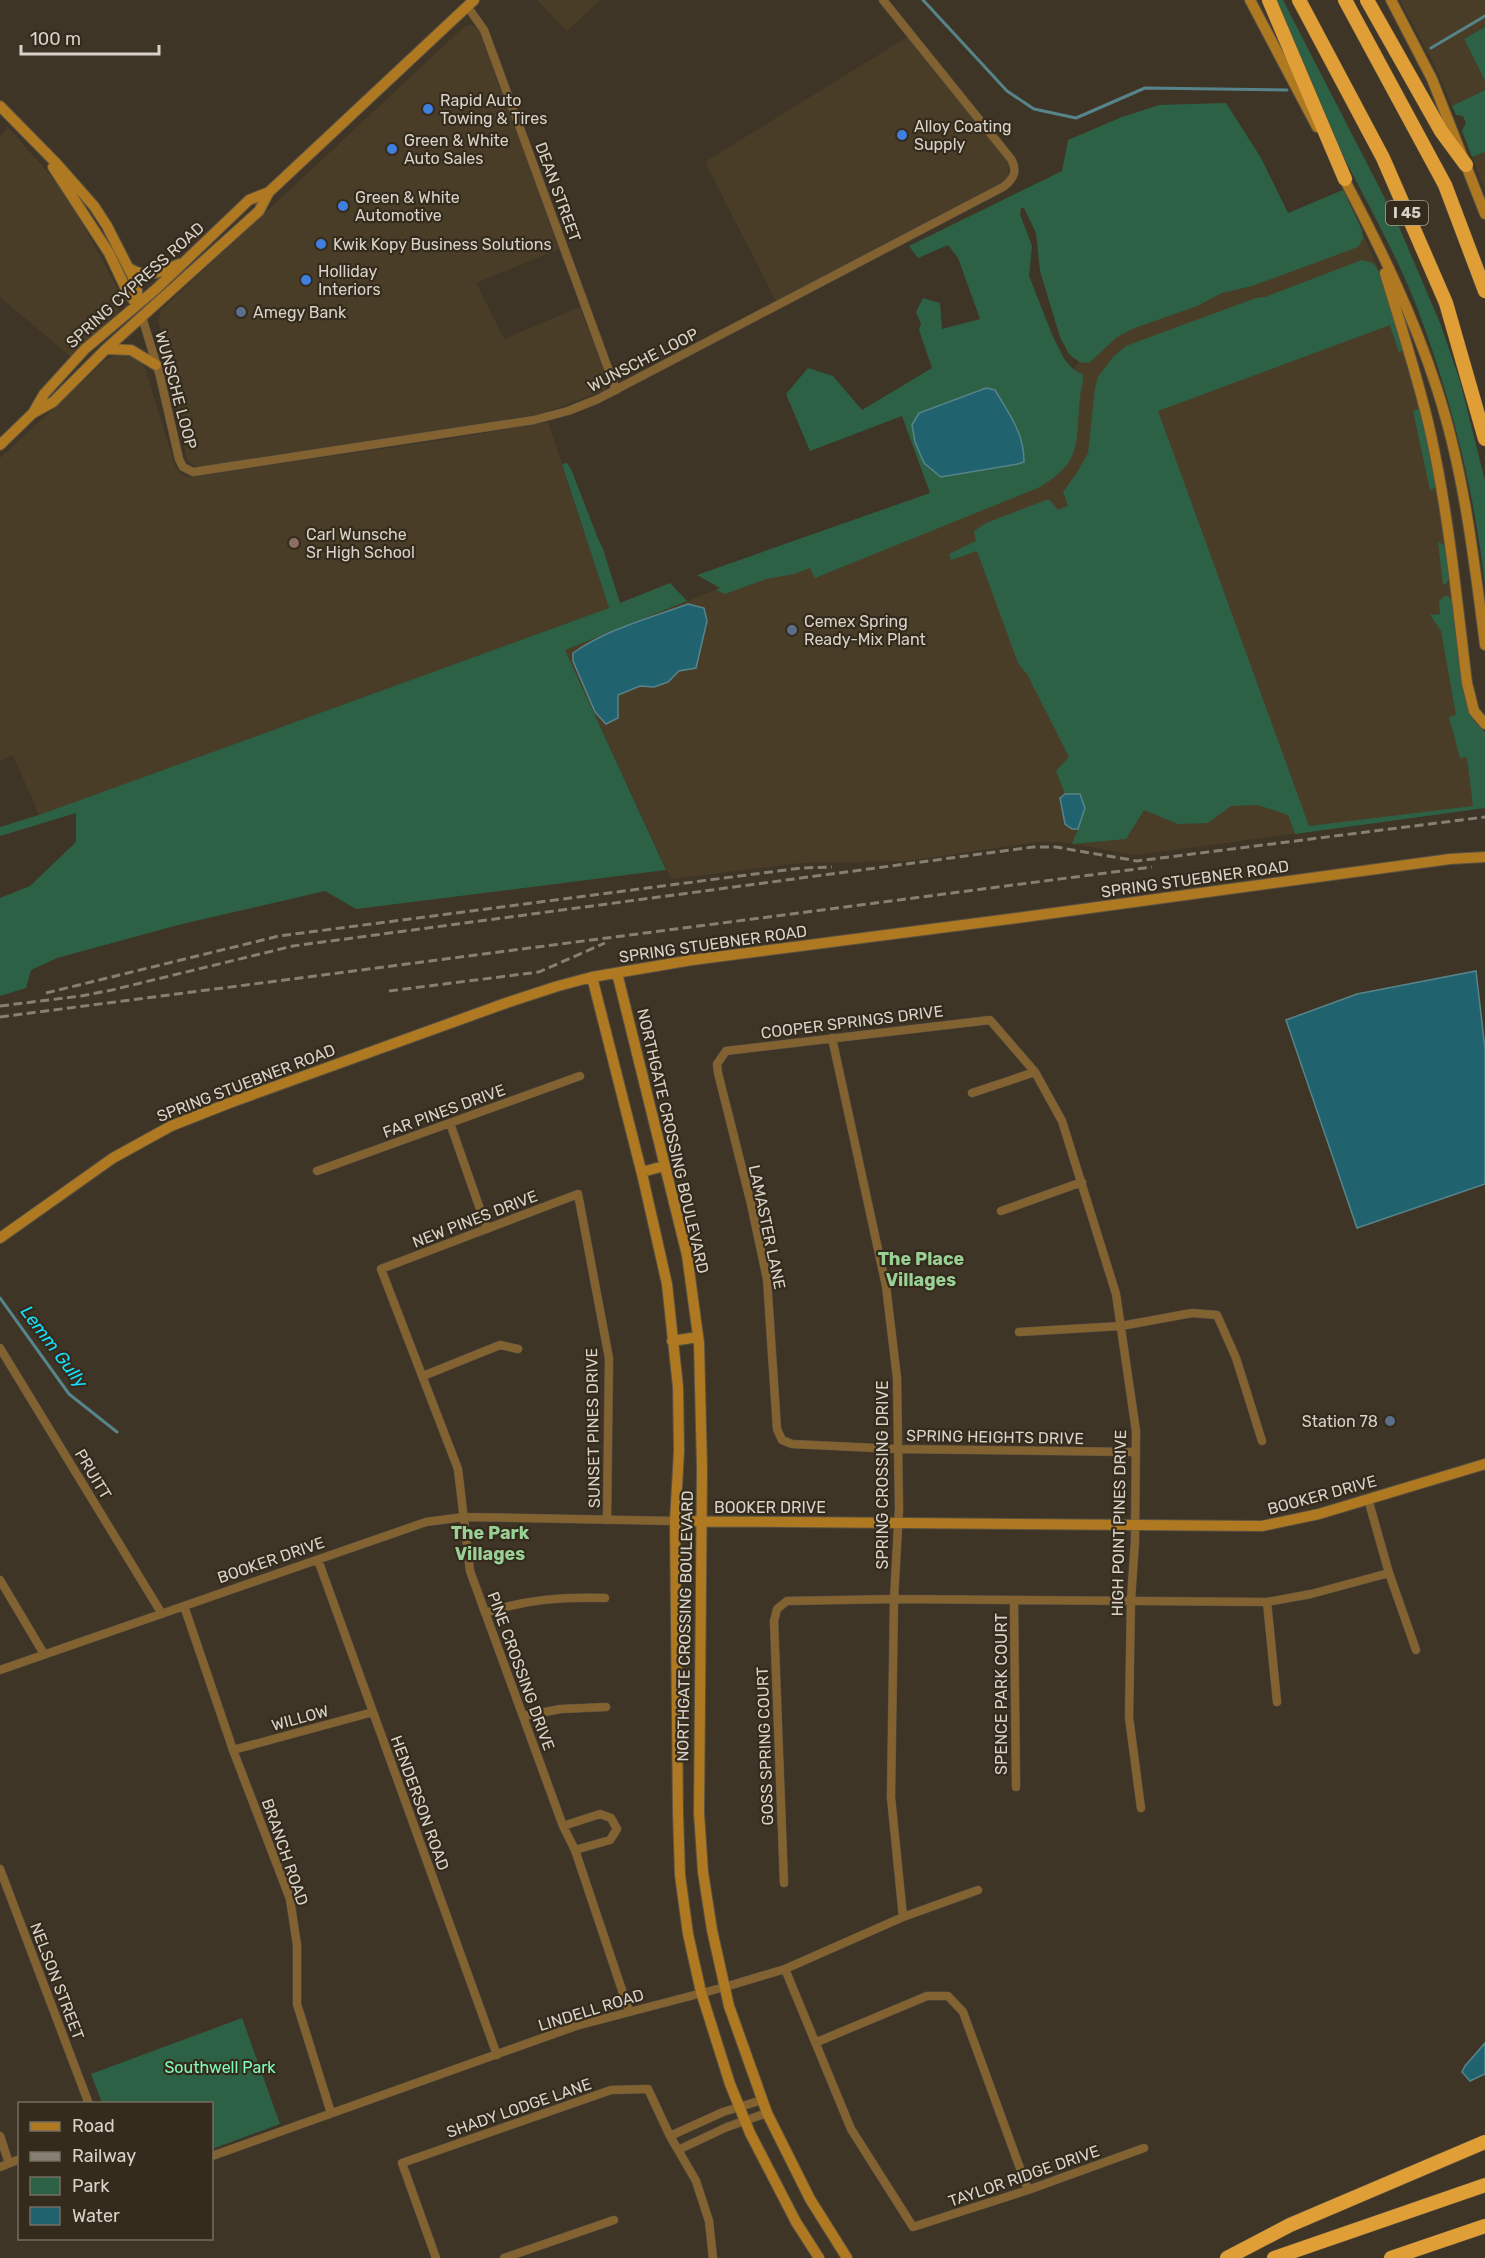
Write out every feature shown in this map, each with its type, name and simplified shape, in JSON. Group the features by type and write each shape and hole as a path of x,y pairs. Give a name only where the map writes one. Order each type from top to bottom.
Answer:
{"highway":[{"path":"1269,0 1345,179"},
{"name":"I 45","path":"1299,0 1383,158 1446,303 1485,439"},
{"name":"I 45","path":"1345,0 1445,185 1485,291"},
{"path":"1366,0 1441,131 1466,165"},
{"path":"1227,2258 1290,2225 1485,2142"},
{"path":"1274,2258 1485,2185"},
{"path":"1391,2258 1485,2226"}],"main road":[{"path":"1250,0 1345,179 1409,309 1438,391 1457,464 1475,568 1485,644"},
{"path":"1391,0 1432,79 1485,214"},
{"name":"SPRING CYPRESS ROAD","path":"0,445 33,413 53,402 106,349 259,211 269,192 471,3"},
{"path":"0,106 94,206 107,226 137,286 137,305"},
{"path":"46,153 53,168 109,253 142,317"},
{"name":"SPRING CYPRESS ROAD","path":"33,413 44,394 76,359 249,200 269,192"},
{"path":"1378,247 1411,356 1431,435 1442,493 1467,683 1474,711 1485,724"},
{"path":"129,268 149,275 185,261"},
{"path":"106,349 131,350 156,364"},
{"name":"SPRING STUEBNER ROAD","path":"0,1238 113,1158 171,1126 506,1002 592,977 692,960 1450,859 1485,857"},
{"name":"NORTHGATE CROSSING BOULEVARD","path":"617,973 687,1255 698,1337 702,1468 699,1813 703,1872 712,1930 724,1987 741,2043 767,2113 810,2199 847,2258"},
{"name":"NORTHGATE CROSSING BOULEVARD","path":"592,977 642,1172 667,1284 678,1387 679,1451 675,1521 680,1875 688,1934 701,1992 730,2084 772,2179 795,2222 819,2258"},
{"path":"642,1172 664,1166"},
{"path":"672,1341 698,1337"},
{"name":"BOOKER DRIVE","path":"675,1521 1262,1526 1300,1520 1485,1464"},
{"path":"678,1753 698,1754"}],"street":[{"name":"WUNSCHE LOOP","path":"142,317 179,459 183,467 193,472 534,420 567,411 616,390 1003,187 1013,179 1015,170 1011,159 884,0"},
{"name":"DEAN STREET","path":"471,3 484,30 616,390"},
{"name":"COOPER SPRINGS DRIVE","path":"721,1057 726,1051 990,1020"},
{"name":"HIGH POINT PINES DRIVE","path":"990,1020 1035,1072 1062,1121 1116,1294 1136,1431 1129,1717 1141,1808"},
{"name":"SPRING CROSSING DRIVE","path":"832,1038 886,1286 897,1378 899,1522 894,1599 891,1797 903,1917"},
{"name":"LAMASTER LANE","path":"721,1057 717,1064 718,1073 767,1279 777,1429 782,1440"},
{"path":"972,1093 1035,1072"},
{"name":"FAR PINES DRIVE","path":"317,1171 580,1076"},
{"path":"450,1123 487,1229"},
{"path":"1001,1211 1082,1182"},
{"name":"NEW PINES DRIVE","path":"381,1269 578,1194"},
{"name":"SUNSET PINES DRIVE","path":"578,1194 609,1358 607,1520"},
{"name":"PINE CROSSING DRIVE","path":"381,1269 458,1469 470,1571 563,1826 575,1850 629,2011"},
{"path":"1019,1332 1121,1326 1192,1313 1217,1315 1236,1358 1262,1441"},
{"path":"423,1376 500,1345 518,1349"},
{"name":"PRUITT","path":"0,1348 162,1614"},
{"name":"SPRING HEIGHTS DRIVE","path":"782,1440 792,1444 897,1449 1136,1452"},
{"path":"1368,1499 1389,1573 1416,1650"},
{"name":"BOOKER DRIVE","path":"0,1670 426,1522 464,1517 675,1521"},
{"name":"HENDERSON ROAD","path":"318,1560 496,2055"},
{"path":"894,1599 1268,1602 1311,1594 1389,1573"},
{"path":"0,1580 45,1654"},
{"path":"485,1613 513,1603 558,1597 605,1598"},
{"name":"GOSS SPRING COURT","path":"784,1883 774,1621 777,1609 787,1601 801,1599 894,1599"},
{"name":"SPENCE PARK COURT","path":"1014,1600 1016,1787"},
{"path":"1268,1602 1277,1702"},
{"name":"BRANCH ROAD","path":"184,1606 233,1750 290,1899 297,1945 297,2004 331,2113"},
{"path":"523,1716 561,1709 606,1707"},
{"name":"WILLOW","path":"233,1750 373,1712"},
{"path":"563,1826 600,1814 611,1818 617,1829 610,1840 575,1850"},
{"name":"NELSON STREET","path":"0,1869 89,2102"},
{"name":"LINDELL ROAD","path":"213,2156 576,2026 785,1969 903,1917 978,1890"},
{"path":"785,1969 817,2042 927,1996 948,1996 963,2012 1028,2190"},
{"name":"TAYLOR RIDGE DRIVE","path":"817,2042 852,2129 913,2228 1144,2148"},
{"name":"SHADY LODGE LANE","path":"436,2258 402,2163 611,2090 648,2089 670,2136"},
{"path":"713,2258 709,2221 696,2181 670,2136 723,2112 762,2100"},
{"path":"678,2150 767,2113"},
{"path":"0,2136 9,2163"},
{"path":"0,2167 18,2160"},
{"path":"504,2258 614,2220"}],"shaded area":[{"path":"537,0 600,0 567,31"},
{"path":"1400,0 1485,0 1485,27 1464,39 1485,81 1485,90 1452,106 1437,70"},
{"path":"470,25 478,27 559,249 476,283 504,339 580,307 608,381 605,390 541,414 216,466 198,467 191,464 187,460 170,363 158,321 161,310 464,27"},
{"path":"909,36 1004,156 1009,165 1008,176 1004,181 776,301 705,162"},
{"path":"8,127 58,184 74,208 119,292 121,306 116,314 71,357 0,297 0,137"},
{"path":"1485,145 1485,190 1471,154"},
{"path":"1343,190 1381,275 1414,377 1441,511 1478,809 1136,855 1061,842 1037,842 908,861 801,863 671,879 565,650 721,588 1050,467 1063,381 1102,335 1286,215"},
{"name":"Carl Wunsche Sr High School","path":"121,353 137,358 144,365 175,466 181,474 188,477 443,440 548,422 609,608 39,815 13,755 0,761 0,458 107,359"}],"green space":[{"path":"1274,0 1283,0 1397,222 1440,323 1460,381 1485,481 1485,586 1475,515 1460,444 1440,373 1416,305 1384,235 1326,121"},
{"path":"1485,27 1485,81 1464,39"},
{"path":"1485,90 1485,152 1472,157 1462,131 1466,123 1463,116 1456,115 1452,106"},
{"path":"1226,103 1261,158 1288,213 1343,190 1362,230 1363,239 1358,247 1252,286 1222,293 1197,306 1132,329 1117,337 1089,363 1079,362 1069,354 1060,337 1040,271 1036,233 1024,208 1021,208 1020,214 1032,246 1029,276 1053,337 1065,360 1083,375 1075,449 1064,468 1040,487 815,578 810,568 794,574 766,579 725,594 716,590 720,588 697,575 930,493 902,416 810,451 786,394 808,368 833,376 862,410 932,368 919,330 921,324 916,312 923,298 940,303 942,329 980,319 958,258 948,245 918,258 909,246 1062,171 1068,140 1122,117 1159,105","holes":["995,390 1018,428 1024,461 1018,464 941,477"]},
{"path":"1362,260 1373,263 1381,275 1404,348 1399,353 1390,325 1158,411 1309,826 1473,806 1467,757 1460,758 1449,717 1456,715 1441,631 1430,615 1440,614 1439,601 1445,596 1448,596 1454,603 1466,702 1474,721 1485,732 1485,808 1295,834 1288,815 1258,805 1231,806 1208,823 1178,824 1144,810 1126,839 1072,844 1079,827 1080,794 1065,794 1056,771 1069,757 1027,674 1018,663 977,551 951,560 949,554 976,541 974,531 986,523 1046,500 1050,500 1058,510 1068,506 1063,492 1088,453 1098,377 1113,357 1126,346"},
{"path":"1417,409 1423,411 1436,487 1430,490 1413,411"},
{"path":"567,463 603,549 620,603 670,583 687,601 565,650 666,870 356,909 325,891 182,924 57,958 31,970 26,988 0,996 0,898 30,886 76,842 76,813 0,836 0,827 39,815 609,608 562,464"},
{"path":"1438,542 1446,546 1450,578 1445,585 1443,584"},
{"name":"Southwell Park","path":"242,2018 280,2124 213,2149 213,2102 102,2102 91,2074"}],"water":[{"path":"986,388 995,390 1015,424 1019,432 1024,462 941,477 924,463 915,442 912,425 919,413"},
{"path":"688,604 704,608 707,621 696,668 679,671 668,682 654,687 640,686 618,695 618,718 606,724 595,712 573,661 573,653 614,631"},
{"path":"1065,794 1080,794 1085,808 1078,829 1072,829 1065,824 1060,798"},
{"path":"1476,971 1485,1049 1485,1184 1357,1228 1286,1020 1357,994"},
{"path":"1485,2043 1485,2074 1470,2081 1462,2072"}],"waterway":[{"path":"923,0 1007,91 1034,109 1076,118 1145,88 1287,90"},
{"path":"1431,48 1485,16"},
{"name":"Lemm Gully","path":"0,1298 69,1394 117,1432"}],"railway":[{"path":"0,1006 112,990 293,946 1033,847 1056,847 1137,861 1485,817"},
{"path":"46,993 279,936 801,868 832,867"},
{"path":"0,1017 1152,867"},
{"path":"389,991 539,972 605,943"}],"place":[{"name":"Rapid Auto Towing & Tires","path":"428,109"},
{"name":"Alloy Coating Supply","path":"902,135"},
{"name":"Green & White Auto Sales","path":"392,149"},
{"name":"Green & White Automotive","path":"343,206"},
{"name":"Kwik Kopy Business Solutions","path":"321,244"},
{"name":"Holliday Interiors","path":"306,280"},
{"name":"Amegy Bank","path":"241,312"},
{"name":"Carl Wunsche Sr High School","path":"294,543"},
{"name":"Cemex Spring Ready-Mix Plant","path":"792,630"},
{"name":"Station 78","path":"1390,1421"}],"district":[{"name":"The Place Villages","path":"921,1269"},
{"name":"The Park Villages","path":"490,1543"}]}
